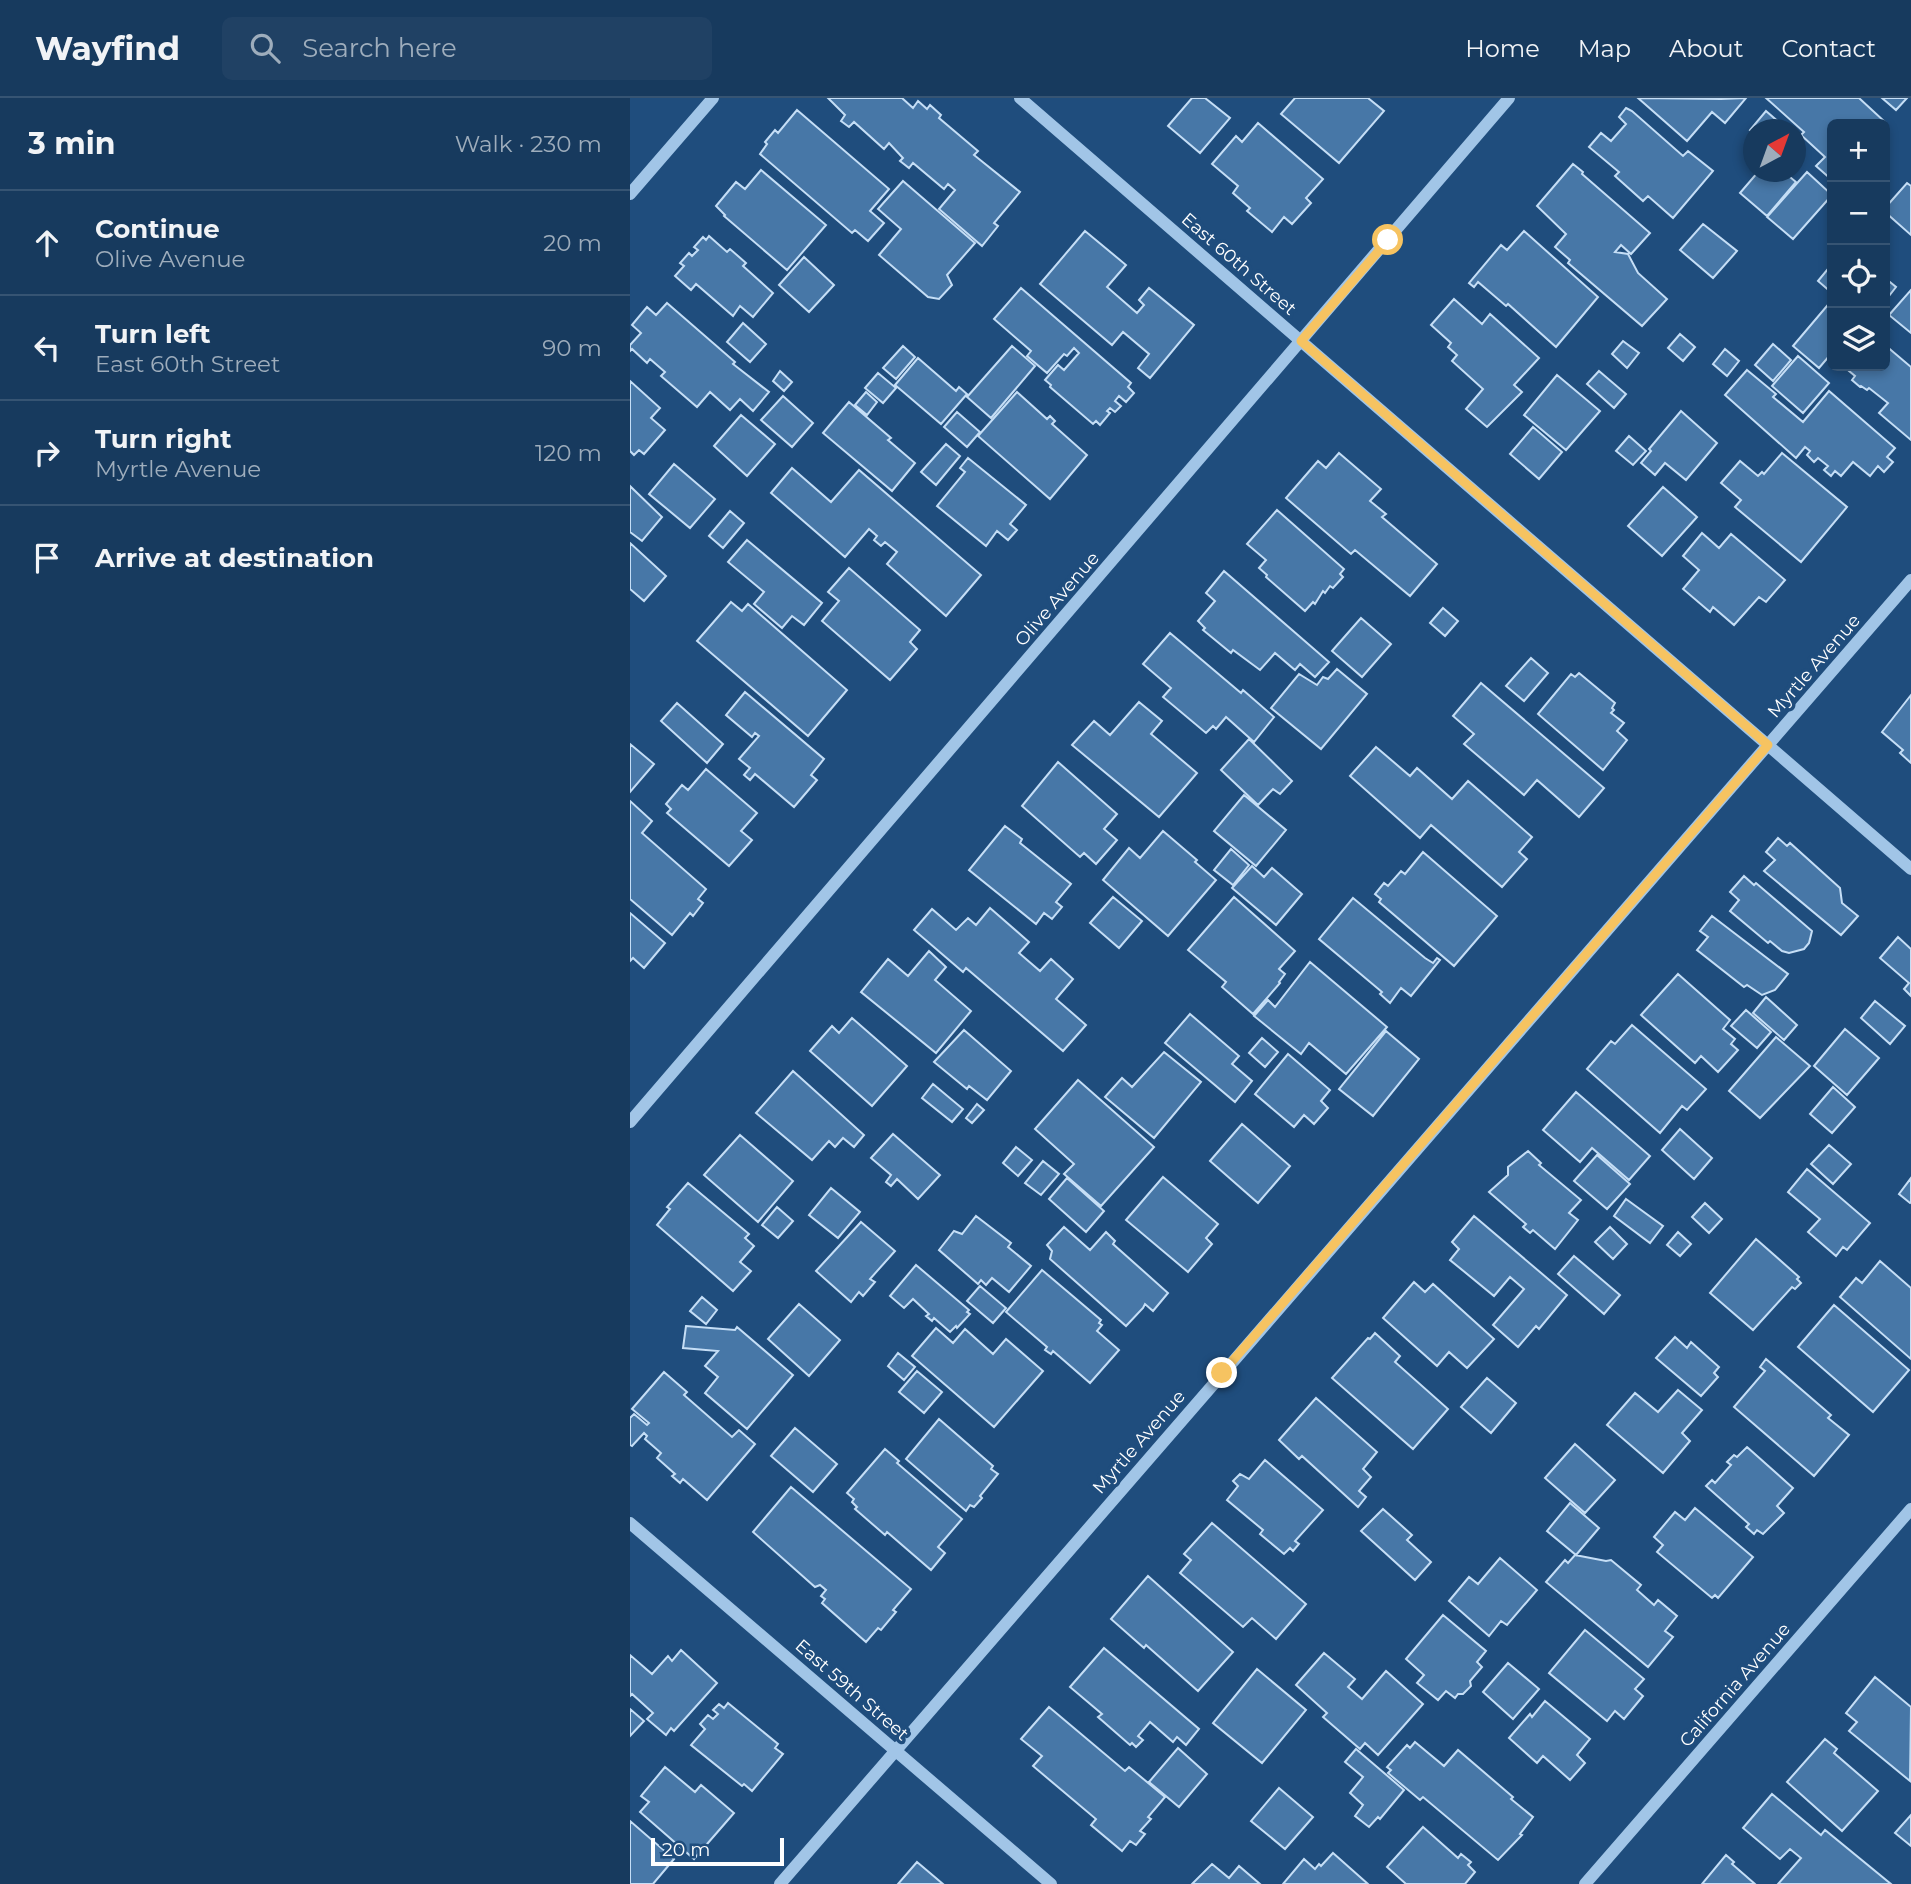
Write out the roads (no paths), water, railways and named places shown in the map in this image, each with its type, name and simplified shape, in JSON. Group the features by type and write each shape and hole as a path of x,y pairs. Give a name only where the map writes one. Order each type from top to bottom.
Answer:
{"street":[{"path":"630,194 713,98"},
{"name":"East 60th Street","path":"1020,98 1911,869"},
{"name":"Olive Avenue","path":"630,1122 1509,98"},
{"name":"Myrtle Avenue","path":"780,1884 1911,580"},
{"name":"California Avenue","path":"1585,1884 1911,1509"},
{"name":"East 59th Street","path":"630,1523 1051,1884"}]}
